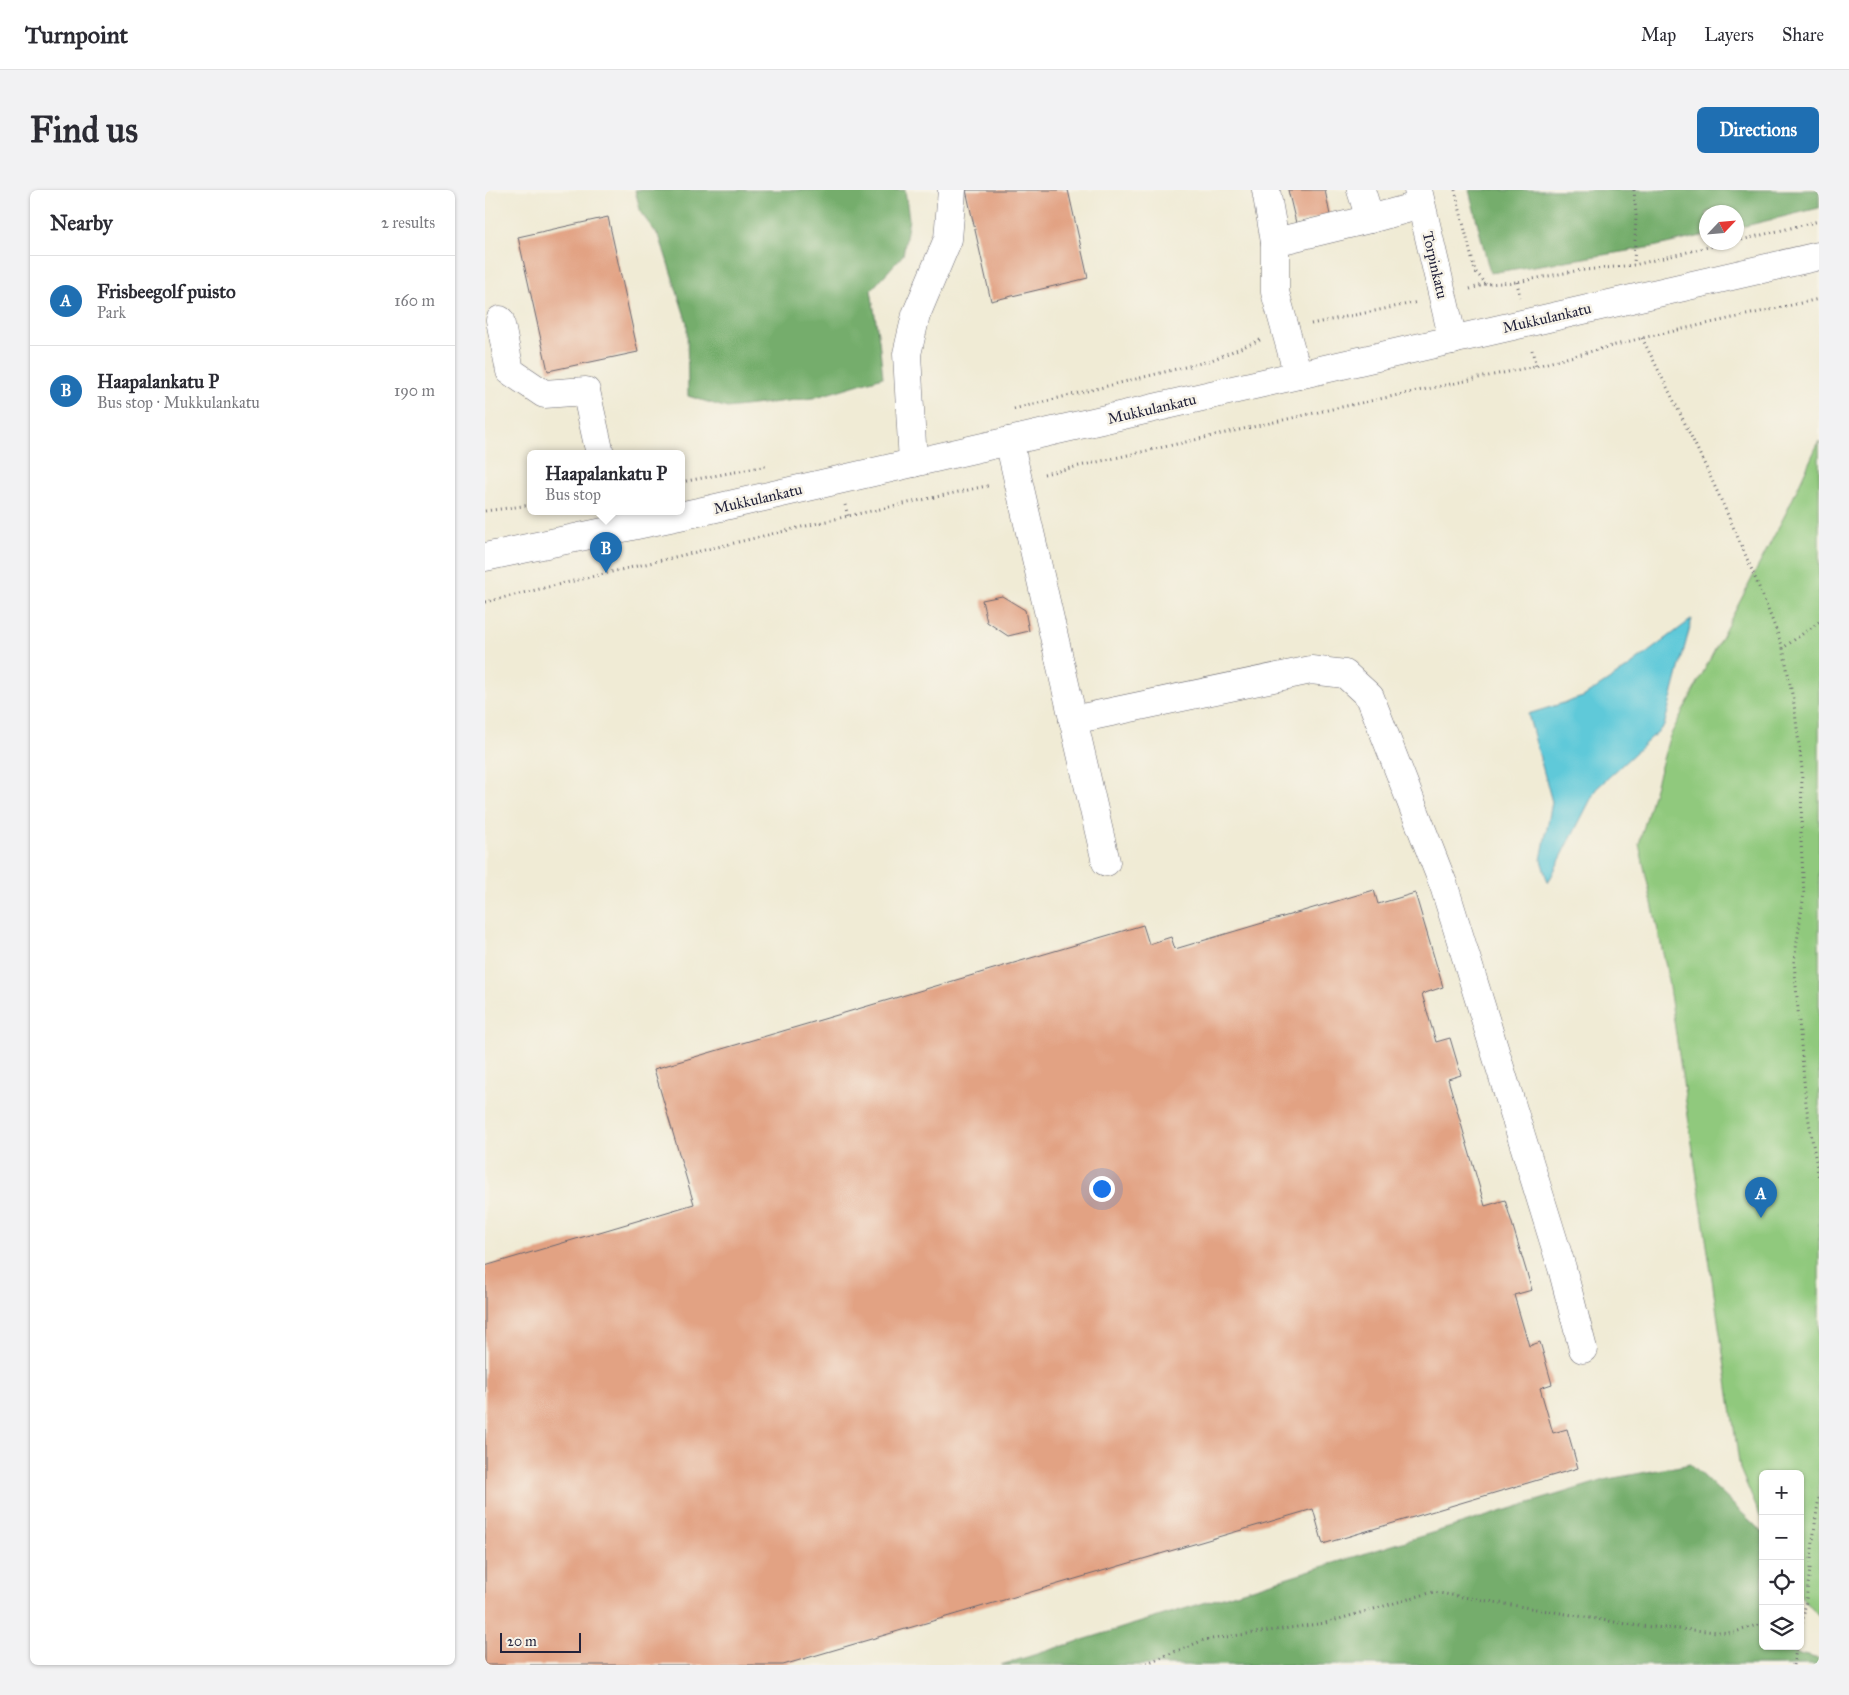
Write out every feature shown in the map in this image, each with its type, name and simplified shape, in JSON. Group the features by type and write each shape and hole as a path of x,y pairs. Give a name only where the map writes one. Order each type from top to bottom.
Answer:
{"street":[{"path":"913,463 907,354 916,315 948,239 952,190"},
{"path":"1266,190 1275,242 1275,292 1298,375"},
{"path":"1361,190 1369,219"},
{"path":"1275,242 1369,219 1419,197"},
{"name":"Torpinkatu","path":"1419,197 1453,340"},
{"name":"Mukkulankatu","path":"685,507 913,463 1819,256"},
{"path":"500,320 510,371 544,394 586,391 599,450"},
{"path":"1009,441 1106,862"},
{"name":"Mukkulankatu","path":"485,557 616,520 642,515"},
{"path":"1073,720 1311,670 1345,674 1370,697 1444,886 1562,1268 1583,1349"}],"path":[{"path":"1455,190 1475,271 1486,284"},
{"path":"1634,190 1636,215 1635,265"},
{"path":"1744,239 1819,221"},
{"path":"1007,411 1209,361 1286,329 1442,297 1486,284 1517,282 1575,271 1635,265 1699,249"},
{"path":"485,602 839,519 1332,409 1536,366 1642,338 1819,299"},
{"path":"1642,338 1684,420 1764,598 1783,648 1794,704 1802,770 1801,841 1804,894 1794,962 1806,1104 1819,1180"},
{"path":"685,481 775,464"},
{"path":"485,511 527,506"},
{"path":"1783,648 1819,622"},
{"path":"1804,1614 1819,1498"},
{"path":"1142,1665 1204,1640 1325,1622 1433,1592 1639,1626 1732,1633 1759,1624"},
{"path":"1793,1665 1796,1650"}],"green space":[{"path":"635,190 905,190 909,219 903,255 871,290 883,377 813,398 727,408 688,396 687,323 660,238 641,213"},
{"path":"1469,190 1819,190 1819,208 1744,226 1744,205 1699,205 1699,237 1653,247 1490,273"},
{"path":"1819,441 1819,1617 1804,1600 1804,1470 1759,1470 1759,1514 1740,1469 1666,967 1639,844 1669,738 1788,509"},
{"path":"1691,1464 1759,1529 1759,1650 1784,1650 1819,1659 1819,1665 1001,1665 1608,1479"}],"water":[{"path":"1692,619 1664,726 1596,789 1548,883 1541,860 1552,802 1528,714 1583,697 1627,668"}],"building":[{"path":"966,190 1068,190 1088,278 991,301"},
{"path":"1288,190 1325,190 1330,215 1296,223"},
{"path":"608,217 638,352 548,371 518,237"},
{"path":"1002,596 1025,610 1029,631 1008,636 987,622 982,600"},
{"path":"1374,890 1378,904 1415,893 1443,987 1422,994 1436,1042 1450,1038 1461,1075 1448,1079 1485,1206 1505,1200 1532,1290 1514,1295 1529,1346 1540,1342 1552,1384 1540,1388 1553,1433 1567,1429 1578,1468 1323,1544 1313,1509 783,1665 485,1665 485,1266 694,1204 654,1069 1143,925 1149,944 1171,937 1175,949"}],"place":[{"name":"Haapalankatu P","path":"606,573"},
{"name":"Frisbeegolf puisto","path":"1761,1218"}]}
